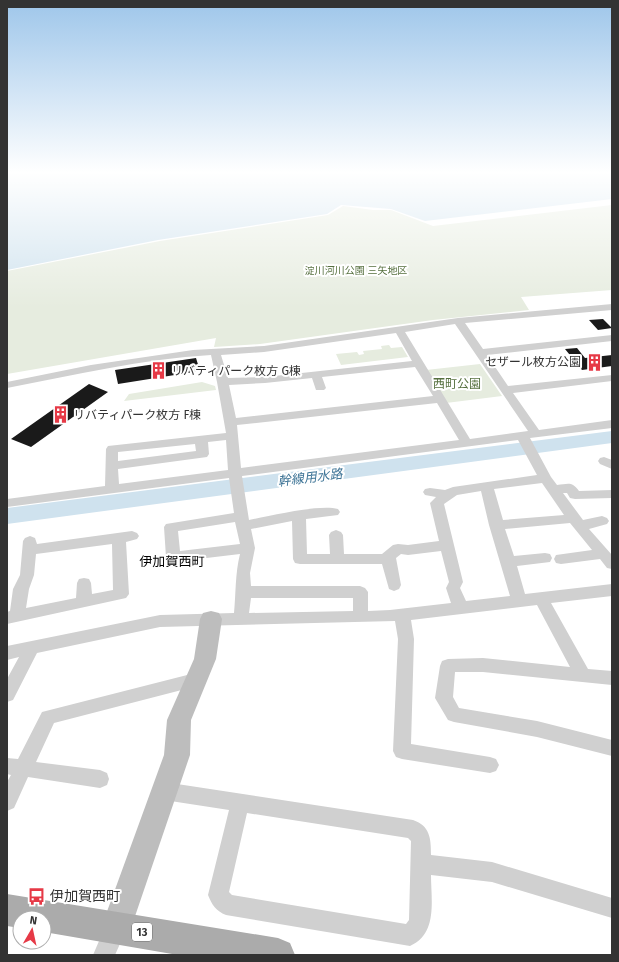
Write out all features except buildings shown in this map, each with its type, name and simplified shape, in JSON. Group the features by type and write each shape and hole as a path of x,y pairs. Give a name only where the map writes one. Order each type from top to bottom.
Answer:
{"main road":[{"name":"13","path":"7,910 110,942 278,955"}],"street":[{"path":"7,385 91,368 193,353 264,349 458,322 612,307"},
{"path":"458,322 535,433"},
{"path":"399,330 466,442"},
{"path":"480,353 612,338"},
{"path":"216,352 231,422 235,473 242,522 248,548 243,573 244,592 241,618"},
{"path":"223,382 419,363"},
{"path":"316,374 320,388"},
{"path":"505,390 612,378"},
{"path":"231,422 441,399"},
{"path":"527,444 535,433 612,424"},
{"path":"112,489 112,466 203,454 201,440 232,436"},
{"path":"7,502 466,442 527,444"},
{"path":"527,444 545,478 579,526 608,556"},
{"path":"460,607 453,588 456,582 437,503 453,491 545,478"},
{"path":"486,486 496,525 519,600"},
{"path":"554,490 570,488 575,495 612,494"},
{"path":"430,492 449,494"},
{"path":"248,548 173,557 171,527 242,522 333,512"},
{"path":"298,516 300,524 300,558 388,559"},
{"path":"496,525 567,519"},
{"path":"579,526 602,521"},
{"path":"336,535 337,559"},
{"path":"125,537 121,594 12,616 27,575 30,545 125,537"},
{"path":"394,586 388,556 398,549 408,550 446,545"},
{"path":"561,559 608,556"},
{"path":"508,562 545,558"},
{"path":"84,582 84,601"},
{"path":"7,653 160,621 402,614 612,590"},
{"path":"244,592 360,592 361,616"},
{"path":"541,598 583,675"},
{"path":"402,614 406,639 402,751 490,765"},
{"path":"110,942 177,755 179,720 205,659 211,619"},
{"path":"7,695 32,648"},
{"path":"612,678 483,665 448,666 444,698 454,715 537,729 612,748"},
{"path":"7,802 15,767 48,717 195,680"},
{"path":"15,767 100,779"},
{"path":"164,791 413,829 421,837 420,924 410,935 226,905 218,895 240,803"},
{"path":"421,864 492,872 612,908"}],"green space":[{"name":"淀川河川公園 三矢地区","path":"309,218 412,218 433,226 502,218 612,218 612,290 521,297 529,310 433,320 260,344 214,347 216,338 7,374 7,271 160,241"},
{"path":"389,345 391,348 402,347 408,357 341,365 336,354 357,352 359,355 364,354 363,351 382,349 381,346"},
{"name":"西町公園","path":"480,364 502,396 446,403 426,370"},
{"path":"202,382 215,386 216,390 124,401 129,394"}],"water":[{"path":"7,218 302,218 158,240 7,270"},
{"path":"416,218 451,218 425,221"}],"waterway":[{"name":"幹線用水路","path":"7,516 612,437"}],"place":[{"name":"セザール枚方公園","path":"594,362"},
{"name":"リバティパーク枚方 G棟","path":"158,371"},
{"name":"リバティパーク枚方 F棟","path":"60,415"},
{"name":"伊加賀西町","path":"37,896"}],"district":[{"name":"伊加賀西町","path":"172,561"}]}
